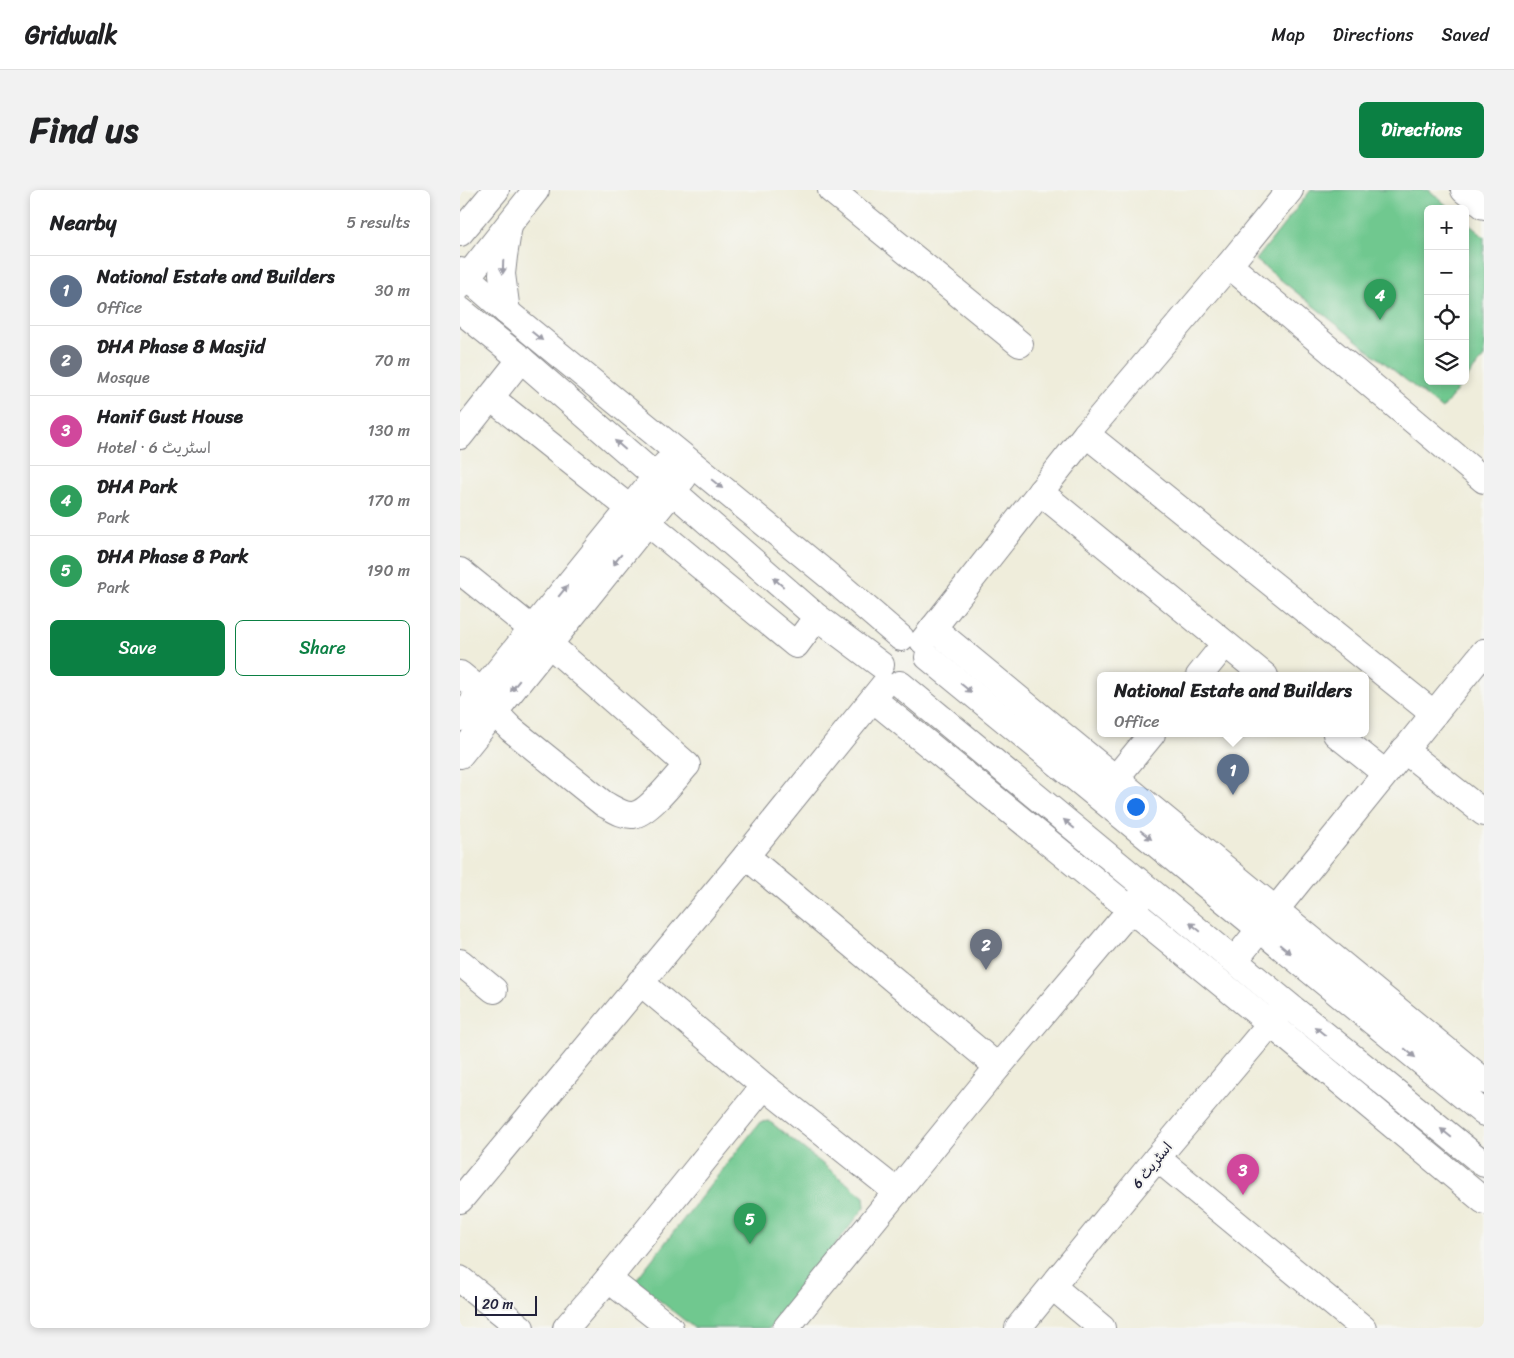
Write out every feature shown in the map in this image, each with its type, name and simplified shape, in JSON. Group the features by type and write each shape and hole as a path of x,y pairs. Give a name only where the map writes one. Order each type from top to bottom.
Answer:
{"street":[{"path":"536,190 462,278 507,312 829,576 1115,779 1484,1113"},
{"path":"831,190 1020,344"},
{"path":"921,642 1086,434 1290,190"},
{"path":"1464,190 1484,206"},
{"path":"460,233 480,201"},
{"path":"507,312 502,274 510,222"},
{"path":"1229,265 1484,480"},
{"path":"460,310 521,359 811,611 1235,960 1279,1014 1484,1201"},
{"path":"521,359 472,414 639,515 796,645 829,576"},
{"path":"1086,434 1434,714"},
{"path":"460,755 488,702 686,458"},
{"path":"1040,492 1260,672"},
{"path":"460,571 540,636 687,764 648,808 633,815 621,813 604,804 511,729 460,674"},
{"path":"921,642 928,666 924,675 909,685 890,676 881,655 885,647 892,641 921,642 1268,919 1484,1082"},
{"path":"1202,672 1225,644"},
{"path":"1235,960 1484,652"},
{"path":"460,1200 746,856 890,676"},
{"path":"873,699 1131,909 1279,1014 1484,1164"},
{"path":"460,718 488,702"},
{"path":"1115,779 1150,737"},
{"path":"1340,737 1385,773"},
{"path":"1404,750 1484,813"},
{"path":"746,856 998,1067"},
{"path":"786,1328 998,1067 1148,889"},
{"path":"460,962 494,990"},
{"path":"640,982 764,1086 897,1192"},
{"name":"اسٹریٹ 6","path":"1018,1328 1157,1158 1279,1014"},
{"path":"566,1328 764,1086"},
{"path":"1157,1158 1364,1328"},
{"path":"460,1279 522,1328"},
{"path":"608,1279 670,1328"},
{"path":"1053,1287 1102,1328"}],"green space":[{"path":"1311,190 1429,190 1446,205 1424,205 1424,385 1461,385 1442,409 1256,260"},
{"path":"1469,224 1484,237 1484,357 1469,375"},
{"path":"769,1121 864,1197 865,1207 770,1328 694,1328 635,1281 760,1122"}],"place":[{"name":"DHA Park","path":"1380,320"},
{"name":"National Estate and Builders","path":"1233,795"},
{"name":"DHA Phase 8 Masjid","path":"986,970"},
{"name":"Hanif Gust House","path":"1243,1195"},
{"name":"DHA Phase 8 Park","path":"750,1244"}]}
